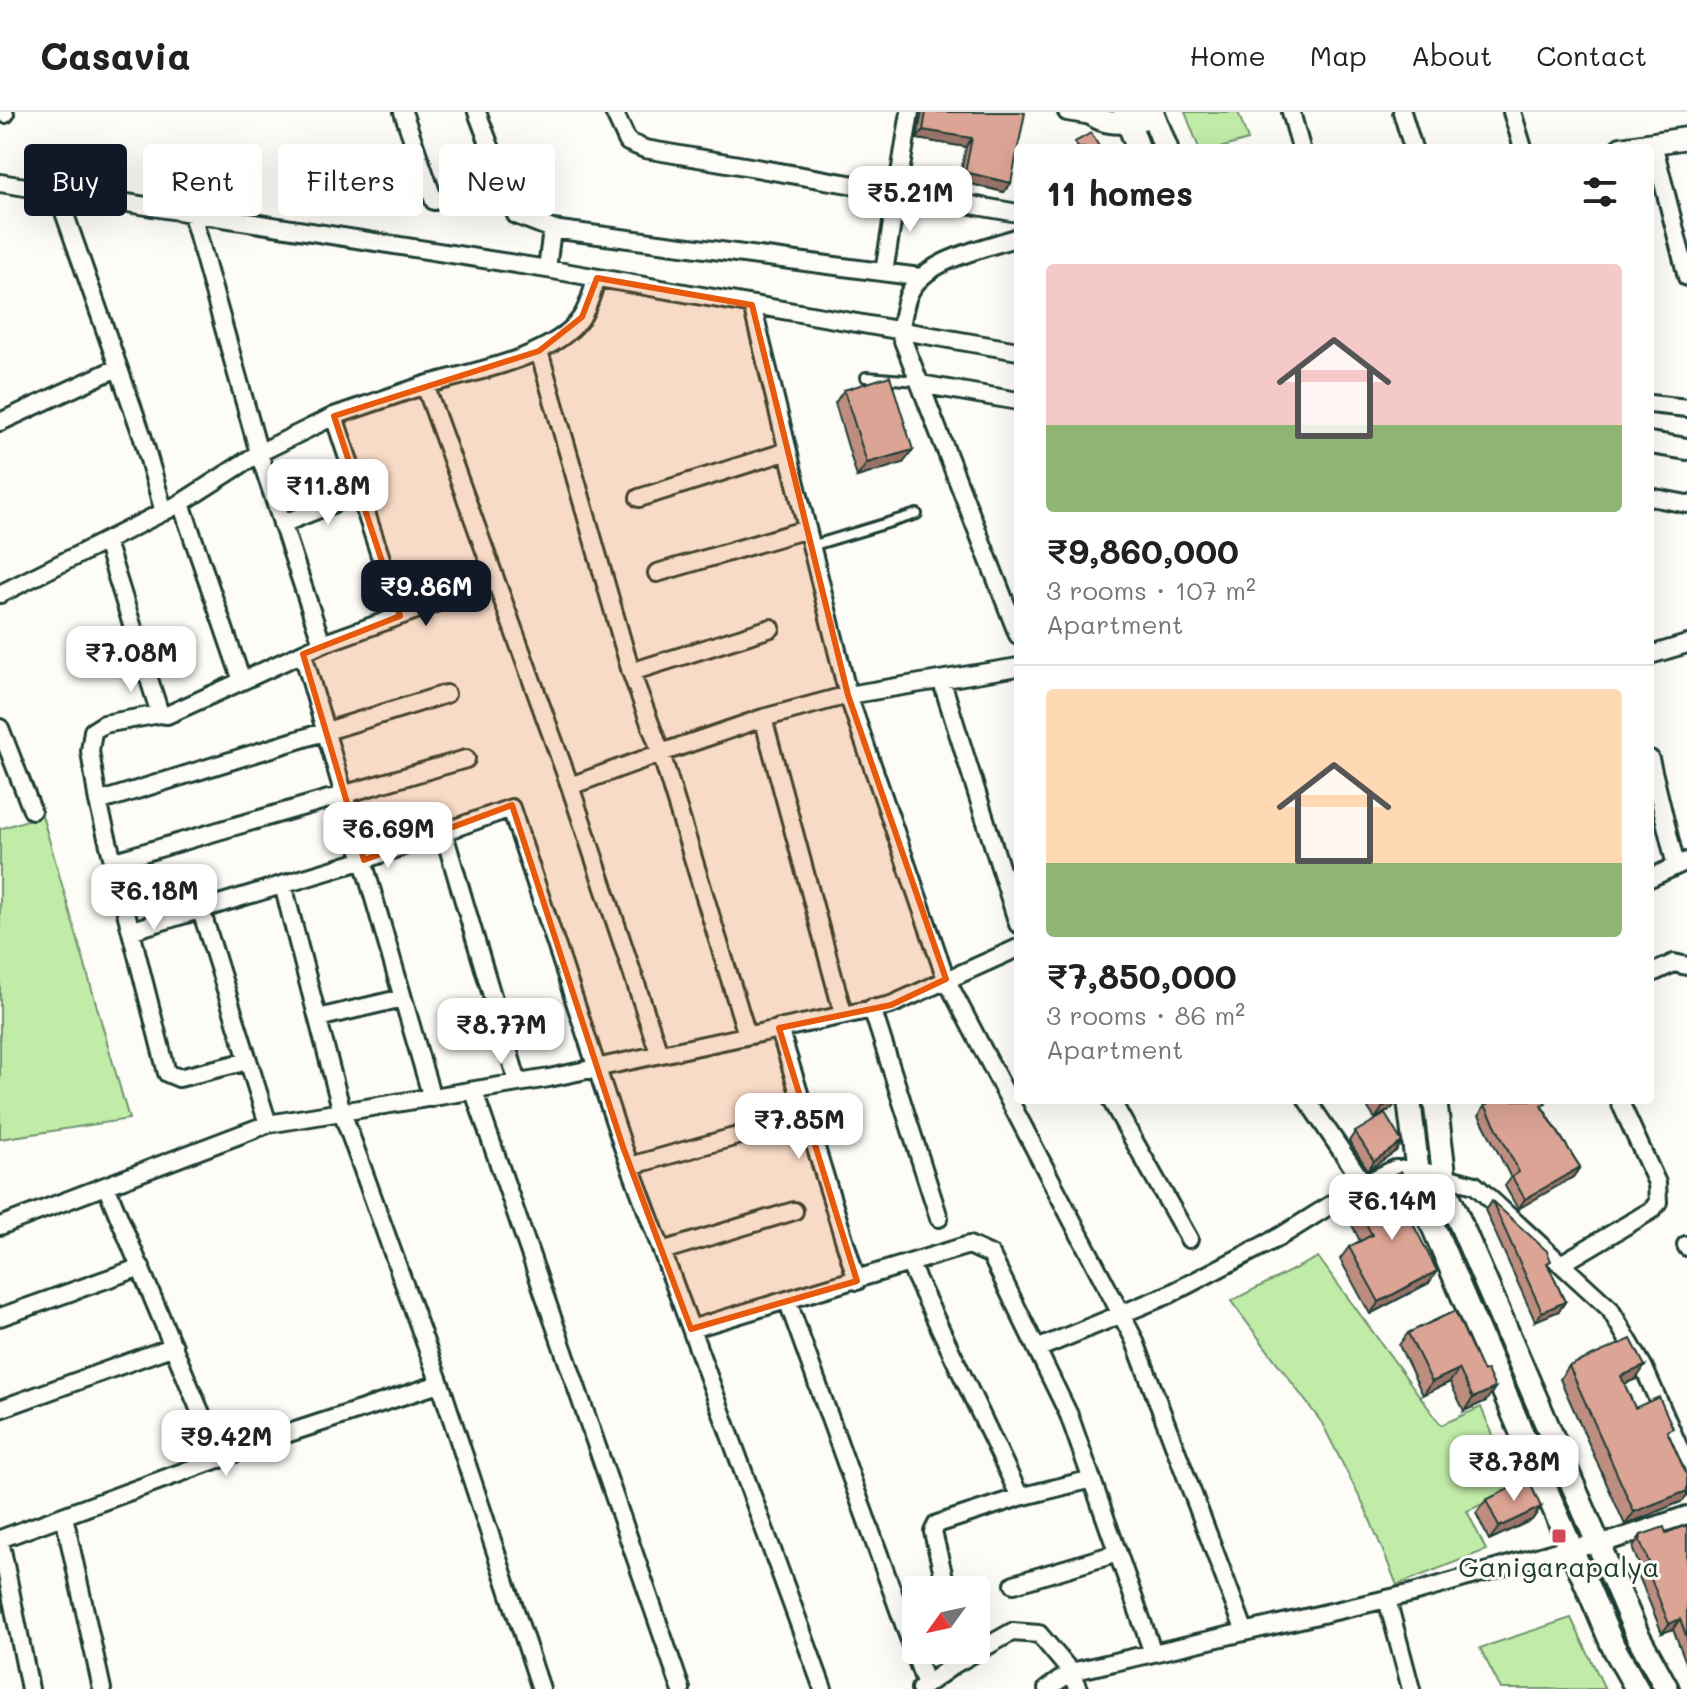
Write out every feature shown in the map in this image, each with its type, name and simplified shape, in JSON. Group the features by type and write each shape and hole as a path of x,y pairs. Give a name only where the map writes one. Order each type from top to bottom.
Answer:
{"main road":[{"path":"1153,114 1164,144"},
{"path":"1127,118 1137,144"},
{"path":"1409,1104 1421,1198 1613,1646 1637,1689"},
{"path":"1435,1104 1444,1177 1637,1634 1667,1689"}],"street":[{"path":"403,112 434,201"},
{"path":"477,112 516,215 552,229 920,277"},
{"path":"614,112 628,142 645,149 1014,212"},
{"path":"884,272 910,112"},
{"path":"1067,112 1127,118 1153,114"},
{"path":"1291,112 1300,144"},
{"path":"1402,112 1412,144"},
{"path":"1512,112 1522,144"},
{"path":"1647,144 1687,138"},
{"path":"1654,147 1687,277"},
{"path":"0,183 24,187"},
{"path":"65,216 142,435 164,512"},
{"path":"193,216 259,453 322,644"},
{"path":"205,216 547,269 900,333 1014,350"},
{"path":"547,269 552,229"},
{"path":"1012,602 900,333 908,296 920,277 947,262 1014,238"},
{"path":"0,594 181,503 259,453 334,416 539,351 564,336 582,317 597,278"},
{"path":"752,305 848,695 946,979 1123,1316 1245,1632"},
{"path":"539,351 631,672 661,753 747,1035"},
{"path":"0,422 117,368"},
{"path":"919,382 1014,400"},
{"path":"425,385 570,786 659,1053"},
{"path":"1654,404 1687,408"},
{"path":"334,416 400,616"},
{"path":"1654,444 1687,449"},
{"path":"639,498 788,451"},
{"path":"282,524 359,493"},
{"path":"1654,498 1687,504"},
{"path":"181,503 242,681"},
{"path":"657,573 807,529"},
{"path":"106,542 160,714"},
{"path":"248,1061 179,1078 167,1073 98,802 90,751 93,731 104,724 167,715 322,644 438,602"},
{"path":"631,672 771,628"},
{"path":"1654,654 1687,644"},
{"path":"303,654 432,1098"},
{"path":"570,786 763,718 848,695 1014,668"},
{"path":"942,682 1014,911"},
{"path":"98,802 446,694"},
{"path":"763,718 843,1013"},
{"path":"0,728 32,810"},
{"path":"115,861 345,797 466,759"},
{"path":"1654,876 1681,864 1655,804"},
{"path":"133,930 444,834 508,807 514,810 630,1166 823,1689"},
{"path":"444,834 518,1083"},
{"path":"283,885 342,1112 439,1384 541,1689"},
{"path":"201,910 268,1124"},
{"path":"0,1226 268,1124 474,1092 891,1005 1014,950"},
{"path":"1654,972 1674,963 1687,965"},
{"path":"318,1018 403,998"},
{"path":"872,1008 939,1218"},
{"path":"779,1028 857,1281"},
{"path":"474,1092 681,1689"},
{"path":"1113,1104 1189,1239"},
{"path":"1310,1104 1364,1184"},
{"path":"1561,1264 1652,1210 1658,1202 1657,1183 1621,1104"},
{"path":"630,1166 759,1130"},
{"path":"1037,1349 1123,1316 1281,1236 1364,1184 1395,1169 1415,1169 1475,1185 1610,1309 1680,1426 1687,1466"},
{"path":"106,1186 220,1459"},
{"path":"662,1251 794,1211"},
{"path":"691,1329 969,1245 991,1255 1069,1415 1153,1653"},
{"path":"910,1265 1020,1497"},
{"path":"0,1317 141,1267"},
{"path":"788,1302 923,1687 956,1664"},
{"path":"0,1409 174,1346"},
{"path":"30,1689 0,1540 220,1459 439,1384"},
{"path":"944,1576 933,1532 937,1524 1020,1497 1092,1479"},
{"path":"1047,1689 1071,1672 1387,1599 1571,1547 1599,1545 1687,1515"},
{"path":"64,1516 102,1689"},
{"path":"1014,1584 1118,1553"},
{"path":"1387,1599 1411,1689"},
{"path":"990,1643 1012,1632 1039,1634 1071,1672 1079,1689"}],"lane":[{"path":"866,377 919,382"},
{"path":"811,546 917,514"}],"highlighted area":[{"path":"597,278 752,305 848,695 946,979 891,1005 779,1028 857,1281 691,1329 623,1147 512,805 364,860 303,654 400,616 334,416 539,351 582,317"}],"green space":[{"path":"1185,112 1238,112 1248,140 1234,144 1197,144"},
{"path":"42,815 129,1119 0,1139 0,829"},
{"path":"1318,1257 1441,1425 1481,1407 1516,1489 1467,1511 1486,1550 1397,1585 1366,1510 1322,1423 1231,1301"},
{"path":"1571,1618 1605,1689 1501,1689 1480,1648"}],"building":[{"path":"926,112 1025,113 1019,144 1014,144 1011,183 965,172 972,138 923,130"},
{"path":"1091,133 1098,144 1076,144"},
{"path":"890,376 913,450 867,463 844,390"},
{"path":"1546,1104 1541,1106 1580,1167 1525,1199 1512,1177 1519,1172 1485,1105"},
{"path":"1385,1114 1402,1142 1374,1161 1355,1132"},
{"path":"1401,1171 1405,1180 1400,1183 1415,1210 1408,1214 1437,1271 1379,1302 1349,1247 1372,1235 1359,1211 1380,1200 1373,1185"},
{"path":"1492,1201 1547,1251 1551,1261 1547,1263 1565,1302 1542,1312"},
{"path":"1455,1311 1483,1372 1487,1370 1495,1388 1473,1398 1459,1369 1432,1382 1408,1333"},
{"path":"1631,1339 1645,1366 1621,1376 1635,1408 1659,1397 1673,1428 1667,1431 1687,1476 1687,1491 1634,1512 1569,1366"},
{"path":"1528,1479 1541,1507 1499,1527 1486,1500"},
{"path":"1687,1525 1687,1638 1680,1619 1669,1624 1645,1564 1649,1562 1640,1541 1641,1535 1664,1527 1666,1533"}],"place":[{"name":"Ganigarapalya","path":"1559,1536"}]}
